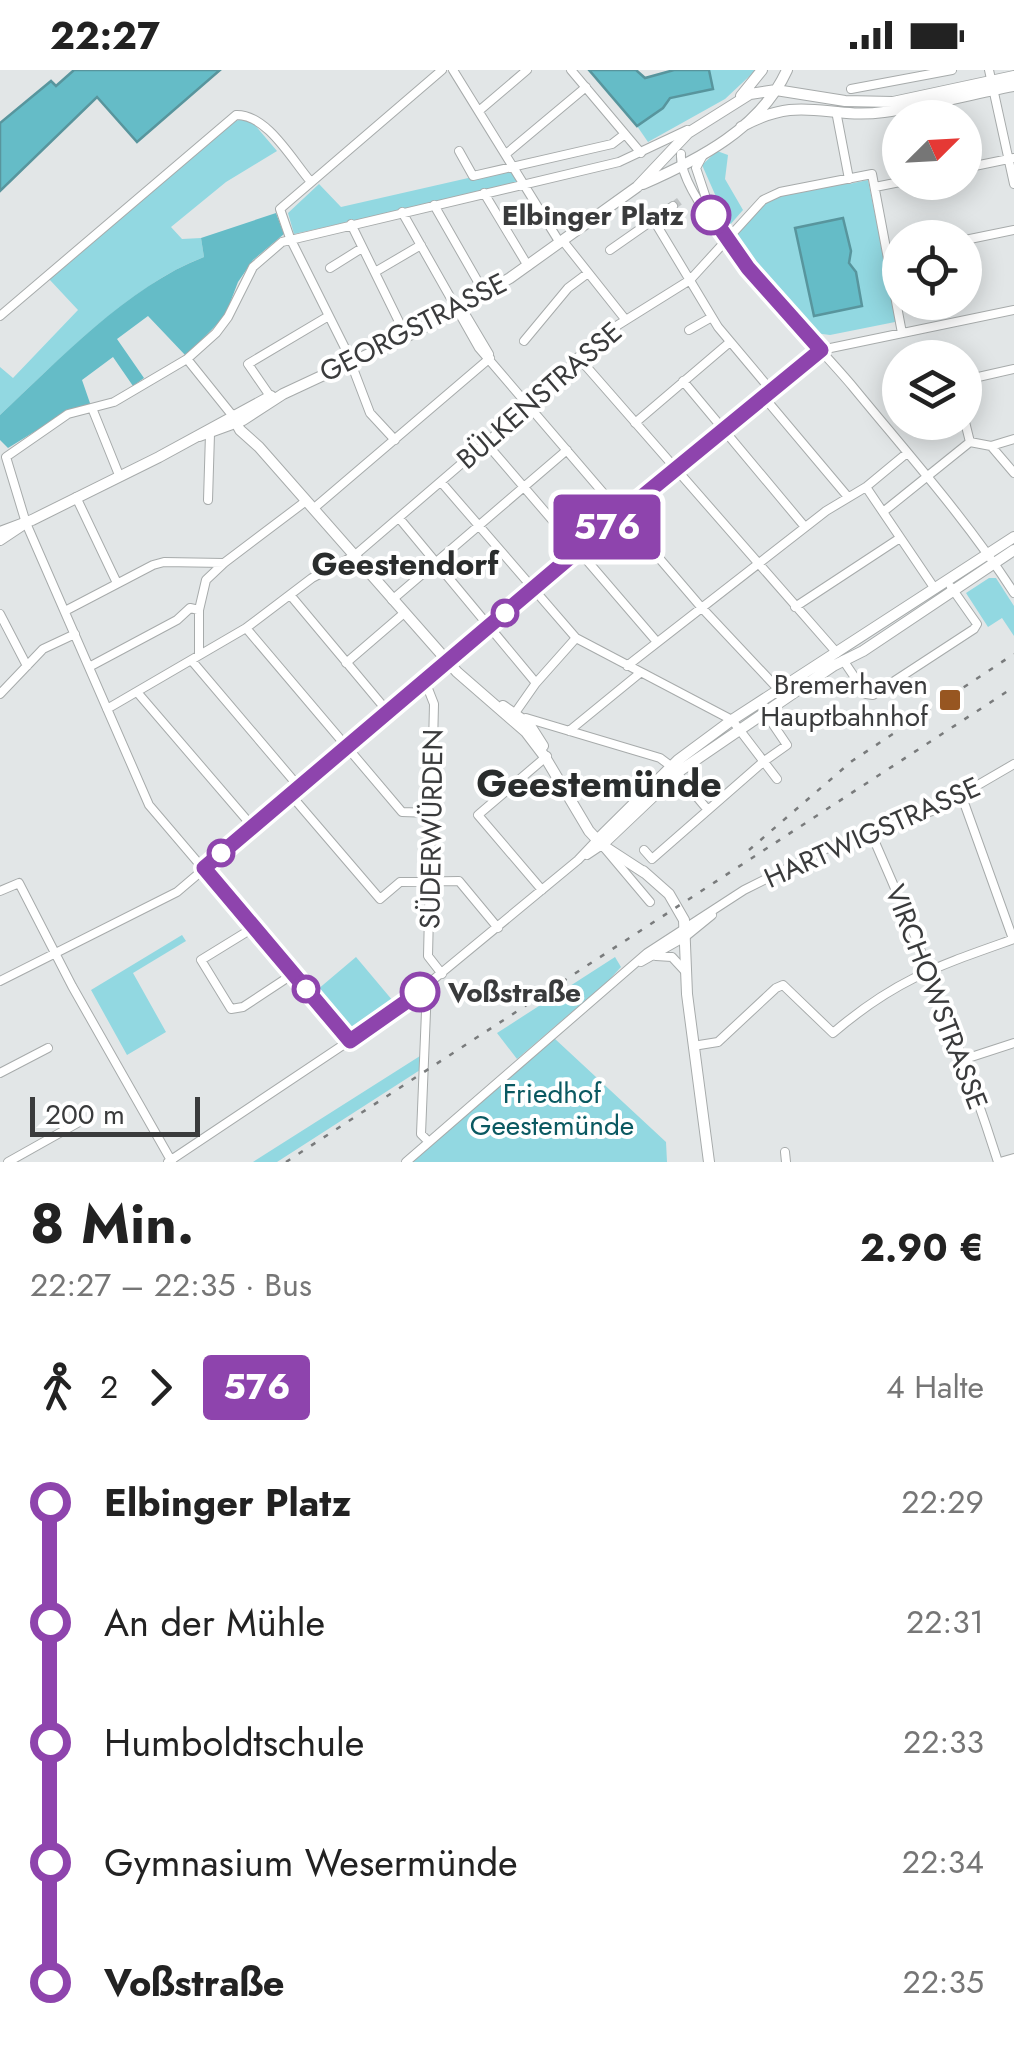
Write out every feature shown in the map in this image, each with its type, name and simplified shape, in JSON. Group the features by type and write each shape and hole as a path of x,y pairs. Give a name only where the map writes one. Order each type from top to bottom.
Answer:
{"main road":[{"path":"734,102 762,70"},
{"path":"741,127 776,90 787,70"},
{"path":"1014,76 992,80 893,102 758,91 700,125 684,144 681,157 704,154 759,117 786,109 886,112 992,80 1014,86"},
{"name":"GEORGSTRASSE","path":"0,540 76,497 237,419 276,395 406,336 485,294 681,157"},
{"name":"GEORGSTRASSE","path":"637,187 681,157"},
{"path":"237,419 447,662 531,732"},
{"name":"GEORGSTRASSE","path":"0,532 26,523"},
{"path":"940,590 954,589 1014,536"},
{"path":"602,840 732,720 782,694 991,558 1014,550"},
{"path":"447,662 518,715 602,840 645,873 678,906 685,932 684,970 709,1162"},
{"path":"674,771 766,714 782,694"}],"street":[{"path":"394,440 370,413 280,209 442,70"},
{"path":"453,70 561,242 625,319"},
{"path":"480,110 527,70"},
{"path":"571,70 641,153"},
{"path":"851,89 952,70"},
{"path":"992,80 1014,184"},
{"path":"506,154 586,87"},
{"path":"836,111 849,179 872,174 882,226"},
{"path":"0,316 236,115 259,122 310,182"},
{"path":"350,1041 149,804 26,523 6,457 68,414 122,398 187,360 228,317 253,266 274,246 290,238 619,162 700,125"},
{"path":"460,152 473,176 612,144 625,134"},
{"path":"663,142 668,140 681,157 712,216"},
{"path":"704,154 696,168 716,226"},
{"path":"681,157 689,194 907,453 1014,593"},
{"path":"982,164 1011,158"},
{"name":"BÜLKENSTRASSE","path":"108,709 246,628 312,578 354,556 486,443 578,357 625,319 690,280 750,212 771,196 849,179"},
{"path":"874,188 882,186"},
{"path":"484,193 528,266"},
{"path":"434,205 485,294"},
{"path":"610,250 673,206"},
{"path":"402,212 490,358 701,607 782,694"},
{"path":"654,219 730,342 848,497"},
{"path":"351,224 406,336"},
{"path":"982,237 1014,230"},
{"path":"374,272 421,245"},
{"path":"330,268 362,248"},
{"path":"524,341 568,288 588,272"},
{"path":"0,981 177,892 621,514 821,350 1014,310"},
{"path":"689,330 712,316"},
{"path":"276,395 248,364 327,318"},
{"path":"900,320 902,334"},
{"path":"634,423 730,342"},
{"path":"578,357 870,696 977,626 954,589"},
{"path":"299,787 196,658 199,610 206,580 394,440 490,358"},
{"path":"187,360 237,419"},
{"path":"982,377 1014,370"},
{"path":"684,381 805,526"},
{"path":"92,408 119,476"},
{"path":"204,435 208,500"},
{"path":"883,512 970,442 992,446 1014,439"},
{"path":"486,443 657,642"},
{"path":"992,446 1014,474"},
{"path":"392,600 567,450"},
{"path":"627,666 805,526 866,487 907,453"},
{"path":"441,482 576,638 732,720 777,780"},
{"path":"866,487 940,590"},
{"path":"76,497 118,583"},
{"path":"399,518 536,682"},
{"path":"794,606 900,538"},
{"path":"65,612 164,562 224,563"},
{"path":"291,596 388,712"},
{"path":"89,667 176,620 190,608 199,610"},
{"path":"0,614 26,666"},
{"path":"346,663 403,614"},
{"path":"246,628 402,812 432,813"},
{"path":"0,694 43,649 75,634"},
{"path":"576,638 536,682 518,715 660,758 707,810"},
{"path":"531,732 567,731 640,673"},
{"name":"SÜDERWÜRDEN","path":"425,681 434,704 428,956 442,974"},
{"path":"137,692 252,826"},
{"path":"644,850 652,859 787,745 766,714"},
{"path":"542,890 478,816 546,756"},
{"name":"HARTWIGSTRASSE","path":"685,932 730,899 832,846 922,816 962,797 1014,764"},
{"path":"290,794 380,898 400,882 458,881 498,928"},
{"path":"694,1046 718,1042 776,988 783,986 834,1033 874,999 930,968 1014,939 962,797"},
{"name":"VIRCHOWSTRASSE","path":"871,833 930,968 999,1162"},
{"path":"0,891 19,883 55,956 170,1161 427,987 602,840 650,902"},
{"path":"253,928 201,960 230,1009 244,1007 293,974"},
{"path":"632,966 652,957 685,932"},
{"path":"406,1162 632,966 685,932"},
{"path":"652,957 672,957 684,970"},
{"path":"427,987 420,1134 428,1142"},
{"path":"965,1060 1014,1043"},
{"path":"0,1072 48,1048"},
{"path":"8,1162 81,1121"},
{"path":"999,1162 1014,1158"}],"green space":[{"path":"709,70 756,70 725,99 648,142 637,126 663,108 670,98 712,89"},
{"path":"243,119 254,124 277,151 226,182 171,227 182,239 201,238 204,257 122,305 0,415 0,367 13,378 78,310 49,279 231,122"},
{"path":"717,151 728,155 725,179 743,210 729,226 702,165"},
{"path":"512,168 522,183 294,234 288,213 319,184 341,207"},
{"path":"868,180 882,249 882,320 896,320 830,335 815,333 735,241 734,235 764,201 844,181 849,184"},
{"path":"989,578 996,578 1014,606 1014,636 1002,618 988,627 966,593"},
{"path":"182,935 186,941 133,973 166,1032 127,1055 91,990"},
{"path":"356,957 393,1001 351,1032 317,990"},
{"path":"615,957 621,967 608,981 517,1059 497,1033"},
{"name":"Friedhof Geestemünde","path":"554,1038 666,1142 667,1162 410,1162"},
{"path":"420,1056 420,1070 277,1162 253,1162"}],"shaded area":[{"path":"74,70 220,70 137,142 97,97 0,191 0,123 51,81 56,86"},
{"path":"589,70 636,70 645,78 674,70 709,70 713,89 670,98 663,108 637,126"},
{"path":"276,213 284,234 253,260 238,282 225,316 186,356 148,316 117,339 144,378 133,386 113,357 82,380 91,406 47,424 8,448 0,440 0,415 122,305 148,286 204,257 201,238"},
{"path":"843,218 851,251 849,263 856,272 862,306 814,316 795,228"}],"tunnel":[{"path":"673,206 681,200"}],"railway":[{"path":"749,850 852,761 1014,654"},
{"path":"286,1162 1014,687"}],"bus line":[{"name":"576","path":"420,992 350,1041 204,868 821,350 748,268 711,215"}],"place":[{"name":"Elbinger Platz","path":"711,215"},
{"name":"Bremerhaven Hauptbahnhof","path":"950,700"},
{"name":"Voßstraße","path":"420,992"}],"district":[{"name":"Geestendorf","path":"405,564"},
{"name":"Geestemünde","path":"599,784"}]}
